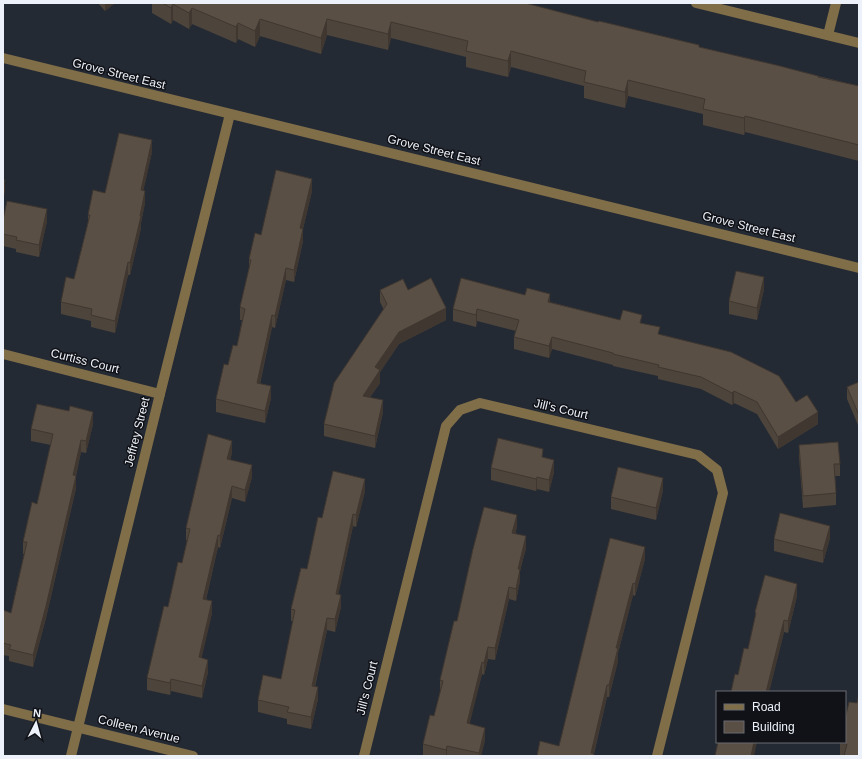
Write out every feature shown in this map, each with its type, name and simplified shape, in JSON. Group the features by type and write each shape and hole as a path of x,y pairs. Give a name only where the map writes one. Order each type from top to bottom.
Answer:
{"street":[{"path":"696,3 859,43"},
{"path":"828,35 836,3"},
{"name":"Grove Street East","path":"3,58 859,268"},
{"name":"Jeffrey Street","path":"71,756 230,114"},
{"name":"Curtiss Court","path":"3,354 160,394"},
{"name":"Jill's Court","path":"364,756 446,426 460,410 480,403 698,455 717,470 723,493 657,756"},
{"path":"3,709 78,728"},
{"name":"Colleen Avenue","path":"78,728 193,756"}],"building":[{"path":"163,3 525,3 598,22 699,45 699,47 859,86 859,145 745,116 744,118 703,109 705,99 628,80 625,92 584,82 586,71 511,51 508,61 466,51 468,41 391,22 388,34 327,19 321,38 260,19 255,31 238,23 236,27 192,8 189,13 173,4 171,8"},
{"path":"119,133 152,140 141,190 145,191 141,216 130,263 128,262 115,321 91,315 92,309 61,302 66,277 74,279 90,215 88,215 93,190 105,193"},
{"path":"276,170 312,179 300,228 303,229 294,270 286,268 275,316 272,315 257,383 271,386 265,411 216,399 224,364 228,365 233,345 237,346 245,309 240,307 251,260 249,259 255,233 261,235"},
{"path":"7,201 47,209 39,245 16,240 17,237 3,234 3,220"},
{"path":"736,271 764,277 757,308 729,301"},
{"path":"431,278 446,308 399,332 375,367 380,370 363,396 383,400 375,436 324,424 334,383 387,304 380,290 403,279 408,290"},
{"path":"461,278 525,295 527,288 550,294 548,302 620,320 623,310 642,315 640,323 660,327 658,334 731,352 779,376 796,402 807,395 818,412 778,437 757,402 734,391 732,393 701,377 658,367 659,365 552,337 549,346 514,337 519,320 477,309 476,315 453,309"},
{"path":"859,382 859,412 858,413 847,387"},
{"path":"37,404 69,411 70,406 93,412 86,441 81,440 73,475 76,476 33,655 9,649 11,645 3,643 3,610 11,613 27,542 23,542 32,502 37,504 53,434 31,429"},
{"path":"208,434 232,441 227,459 252,465 245,490 232,486 220,536 218,535 203,599 212,601 199,657 208,660 202,686 171,679 170,683 147,678 164,606 168,607 178,562 182,563 190,529 186,528"},
{"path":"498,438 543,449 542,457 554,460 549,480 537,477 536,479 491,468"},
{"path":"838,442 840,464 834,464 836,493 803,496 799,445"},
{"path":"618,467 663,478 656,508 611,497"},
{"path":"333,471 365,479 356,515 353,514 336,594 341,595 335,619 327,618 312,686 318,687 311,717 287,712 289,707 258,700 263,675 281,679 295,610 291,609 301,568 307,569 318,517 322,518"},
{"path":"484,507 517,515 512,533 526,536 518,569 520,569 516,589 509,587 495,648 488,647 484,663 482,662 467,723 485,728 479,753 447,746 446,750 423,744 430,715 434,716 443,681 440,680 454,621 457,621"},
{"path":"780,513 830,526 823,551 774,539"},
{"path":"610,538 645,547 635,584 633,583 616,648 618,648 609,685 607,685 591,753 594,754 594,756 537,756 540,741 559,746"},
{"path":"765,575 797,584 788,621 784,620 766,691 731,691 735,674 738,675 744,648 748,649 755,612"},
{"path":"859,694 859,756 844,756 847,744 840,743 846,743 846,715 849,702 857,703"},
{"path":"718,743 754,743 751,756 715,756"}]}
